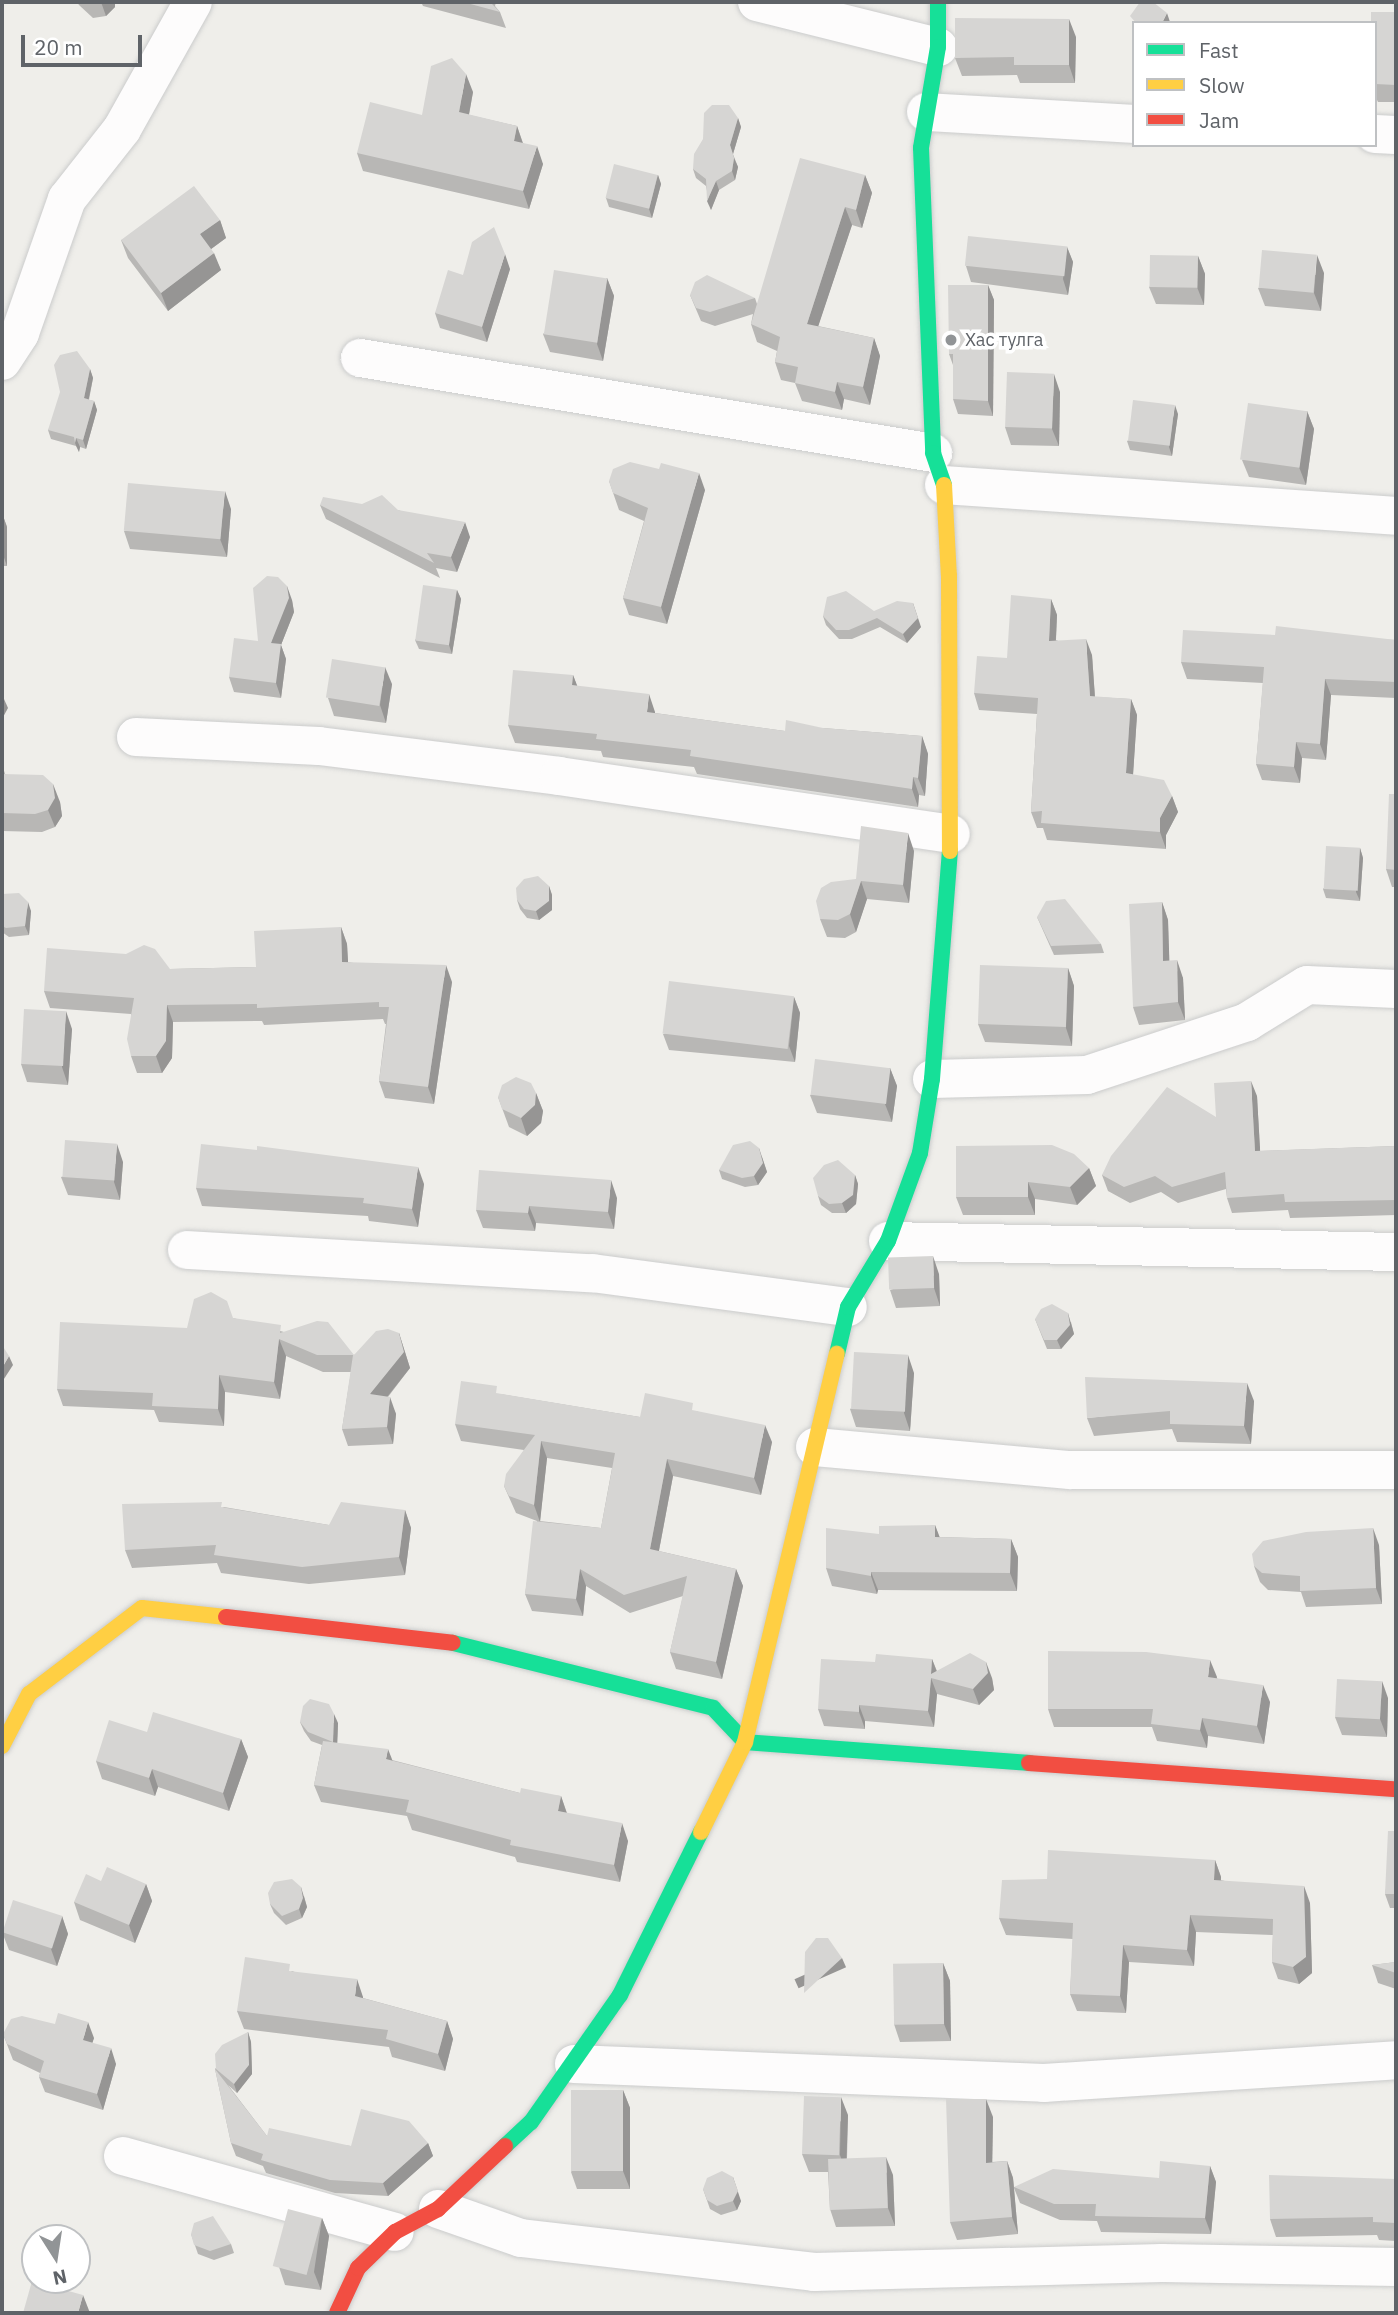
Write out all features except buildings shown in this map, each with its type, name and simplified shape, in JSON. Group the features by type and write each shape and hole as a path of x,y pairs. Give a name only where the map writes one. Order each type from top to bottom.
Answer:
{"street":[{"path":"2,361 20,333 67,199 122,129 193,2"},
{"path":"757,2 938,47"},
{"path":"337,2313 358,2268 395,2232 438,2209 531,2122 620,1995 745,1742 849,1307 888,1241 920,1153 932,1079 951,834 938,469 922,148 938,47 938,2"},
{"path":"926,112 1132,124"},
{"path":"1377,134 1396,135"},
{"path":"360,358 938,469 1396,516"},
{"path":"136,737 319,746 559,776 951,834"},
{"path":"932,1079 1087,1075 1247,1022 1307,985 1396,989"},
{"path":"888,1241 1396,1252"},
{"path":"187,1250 592,1273 849,1307"},
{"path":"815,1447 1070,1470 1396,1470"},
{"path":"2,1746 29,1694 142,1608 439,1640 489,1651 713,1707 745,1742 1396,1789"},
{"path":"574,2064 1044,2082 1396,2060"},
{"path":"124,2156 395,2232"},
{"path":"438,2209 521,2238 814,2272 1162,2263 1396,2267"}],"traffic: fast":[{"path":"938,2 938,47 921,148 933,453 944,485"},
{"path":"837,1354 848,1307 888,1241 920,1153 932,1079 950,851"},
{"path":"453,1643 713,1708 745,1742 1029,1763"},
{"path":"505,2146 531,2122 620,1995 701,1832"}],"traffic: slow":[{"path":"944,485 949,576 950,851"},
{"path":"701,1832 745,1742 837,1354"},
{"path":"2,1746 29,1694 142,1608 226,1617"}],"traffic: jam":[{"path":"226,1617 453,1643"},
{"path":"1029,1763 1396,1789"},
{"path":"337,2313 358,2268 395,2232 438,2209 505,2146"}],"place":[{"name":"Хас тулга","path":"951,340"}]}
